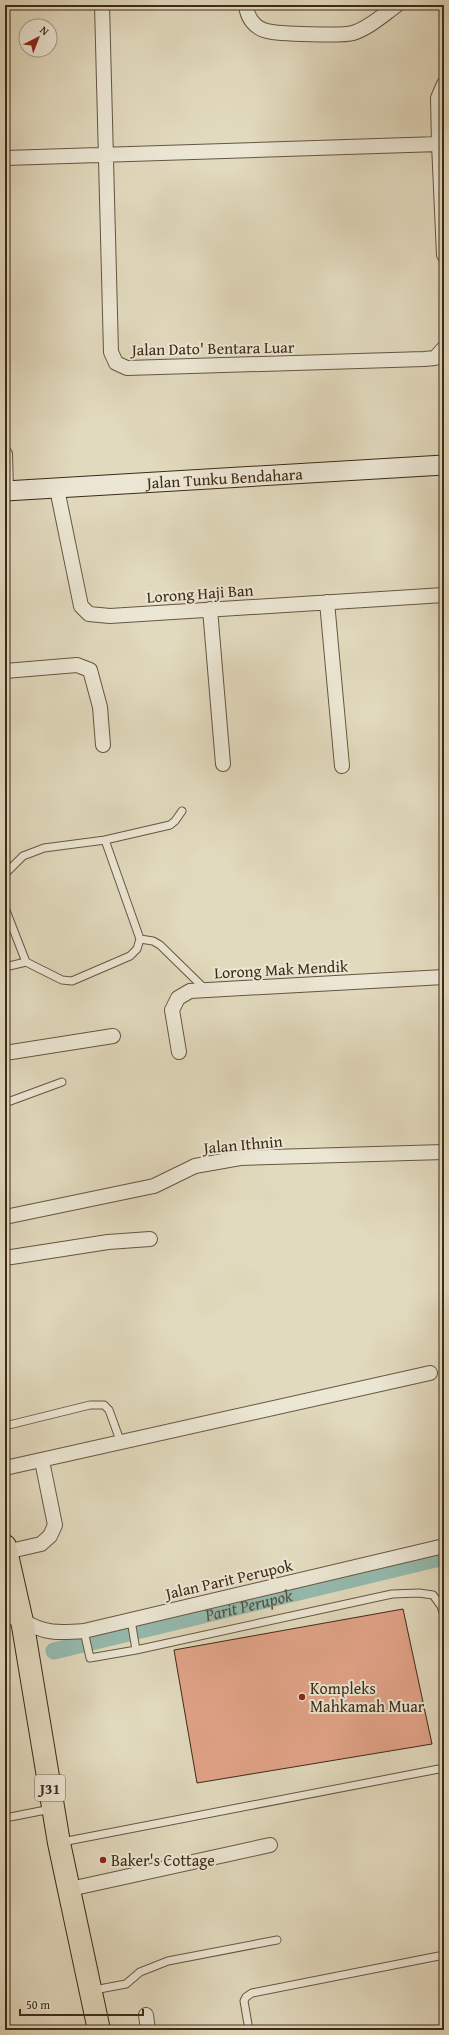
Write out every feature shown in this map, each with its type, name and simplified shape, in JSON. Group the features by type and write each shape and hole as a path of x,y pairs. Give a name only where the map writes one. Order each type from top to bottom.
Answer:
{"main road":[{"name":"J31","path":"6,1549 15,1615 98,2030"}],"street":[{"name":"Jalan Dato' Bentara Luar","path":"102,5 110,352 116,363 127,368 424,359 435,358 444,348"},
{"path":"246,5 247,15 254,24 267,31 340,35 352,34 365,28 397,5"},
{"path":"444,84 438,98 438,144 444,255"},
{"path":"5,158 438,144"},
{"path":"5,454 6,491"},
{"name":"Jalan Tunku Bendahara","path":"6,491 444,465"},
{"name":"Lorong Haji Ban","path":"57,489 81,606 89,614 110,616 444,595"},
{"path":"327,602 342,766"},
{"path":"210,609 223,764"},
{"path":"5,671 77,665 90,670 100,707 103,745"},
{"name":"Lorong Mak Mendik","path":"179,1052 172,1010 178,998 190,991 444,977"},
{"path":"5,1054 113,1036"},
{"name":"Jalan Ithnin","path":"5,1217 154,1186 195,1166 240,1158 444,1152"},
{"path":"5,1258 108,1242 150,1238"},
{"path":"5,1468 42,1461 430,1373"},
{"path":"6,1549 41,1544 50,1536 55,1525 42,1461"},
{"name":"Jalan Parit Perupok","path":"15,1615 37,1629 65,1632 84,1631 444,1546"},
{"path":"70,1889 270,1845"},
{"path":"146,2014 148,2030"}],"lane":[{"path":"5,874 23,856 44,848 105,840 170,825 182,811"},
{"path":"5,967 26,962 62,980 72,981 130,956 137,949 140,939 105,840"},
{"path":"5,908 26,962"},
{"path":"140,939 153,941 160,945 206,990"},
{"path":"5,1103 62,1082"},
{"path":"5,1426 90,1405 104,1405 110,1410 121,1443"},
{"path":"84,1631 90,1658 136,1650 392,1594 419,1592 433,1595 441,1606 444,1615"},
{"path":"131,1620 136,1650"},
{"path":"60,1842 444,1768"},
{"path":"5,1818 53,1809"},
{"path":"91,1990 126,1984 140,1972 168,1961 277,1940"},
{"path":"249,2030 244,2001 246,1997 252,1993 444,1955"}],"building":[{"name":"Kompleks Mahkamah Muar","path":"403,1609 432,1744 197,1783 174,1650"}],"waterway":[{"name":"Parit Perupok","path":"54,1651 444,1557"}],"place":[{"name":"Kompleks Mahkamah Muar","path":"302,1697"},
{"name":"Baker's Cottage","path":"103,1860"}]}
